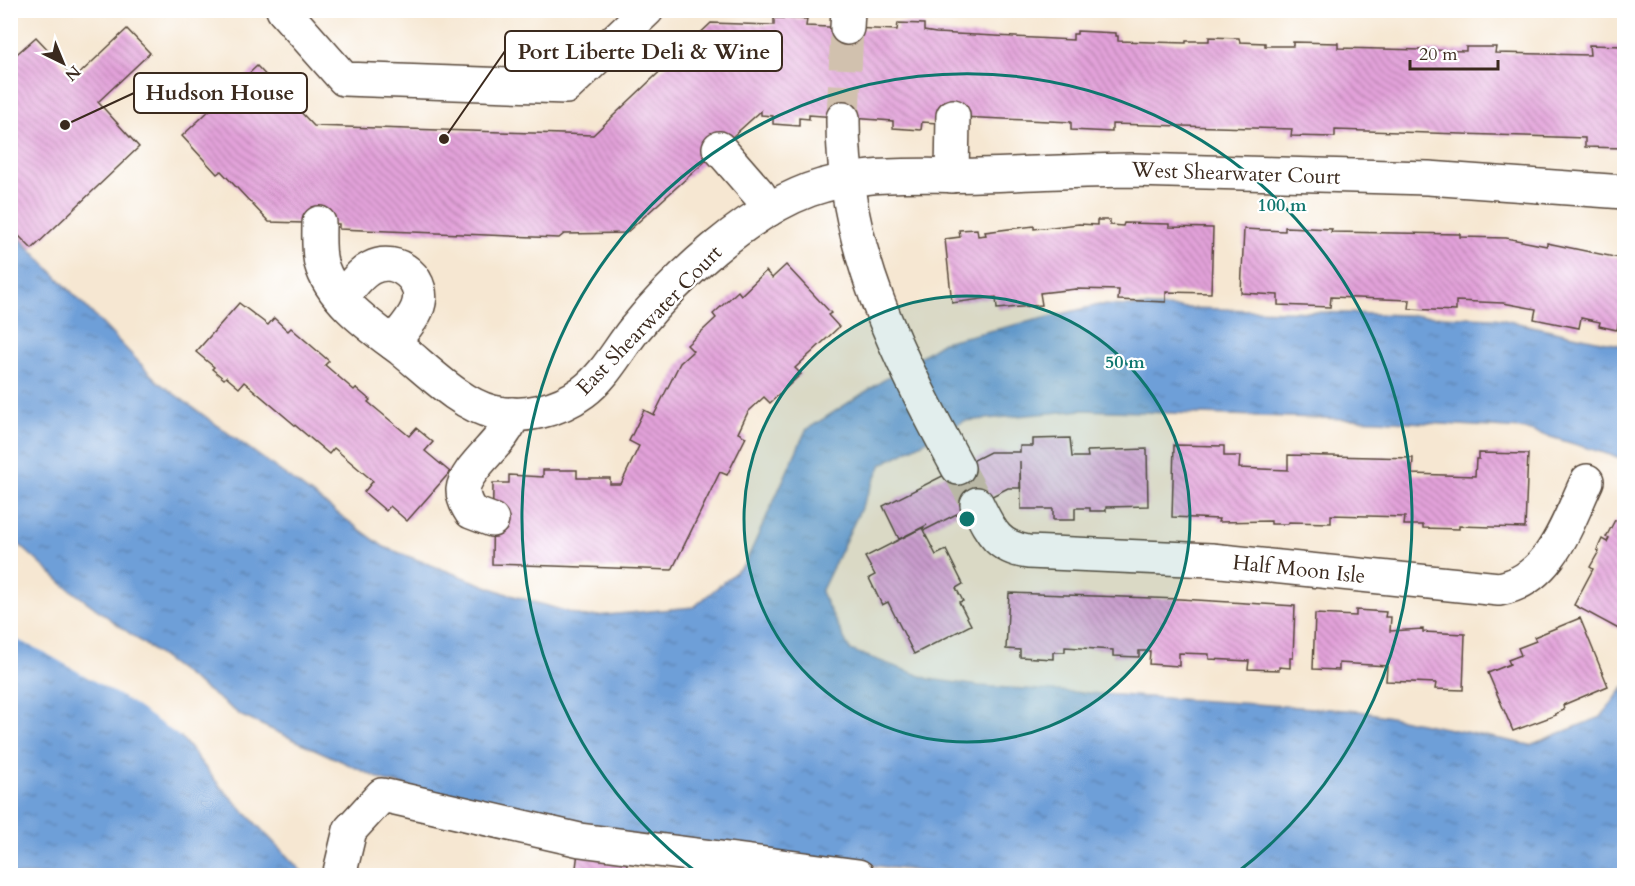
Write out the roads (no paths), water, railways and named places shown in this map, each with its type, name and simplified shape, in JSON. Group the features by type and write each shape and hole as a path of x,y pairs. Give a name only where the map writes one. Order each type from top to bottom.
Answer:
{"street":[{"path":"283,10 344,79 566,87 647,10"},
{"path":"952,176 953,117"},
{"path":"843,118 847,179 868,279 879,309 903,360 952,457"},
{"path":"719,148 759,194 768,210"},
{"name":"West Shearwater Court","path":"847,179 1134,170 1428,178 1624,192"},
{"name":"East Shearwater Court","path":"319,223 321,262 329,281 342,298 393,343 468,401 492,412 513,414 557,407 583,392 594,382 634,330 669,292 726,240 768,210 807,191 847,179"},
{"path":"342,298 365,272 381,264 397,265 410,274 419,287 417,308 393,343"},
{"path":"492,520 471,512 463,489 470,474 505,432 513,414"},
{"name":"Half Moon Isle","path":"977,504 994,536 1003,545 1014,550 1211,560 1499,589 1522,583 1545,562 1553,551 1587,481"},
{"path":"339,876 350,830 382,795 580,840 858,876"}],"water":[{"path":"11,229 158,382 384,547 507,594 585,617 694,607 745,564 806,430 943,342 1099,305 1495,318 1624,347 1624,459 1524,429 1377,420 1082,410 964,421 882,464 821,592 850,650 929,679 979,686 1360,711 1530,745 1601,717 1624,687 1624,875 958,876 584,829 385,781 242,716 64,585 11,537"},
{"path":"10,613 180,736 219,785 305,875 11,875"}],"tunnel":[{"path":"843,118 847,28"},
{"path":"958,468 977,504"}],"place":[{"name":"Hudson House","path":"65,125"},
{"name":"Port Liberte Deli & Wine","path":"444,139"}]}
